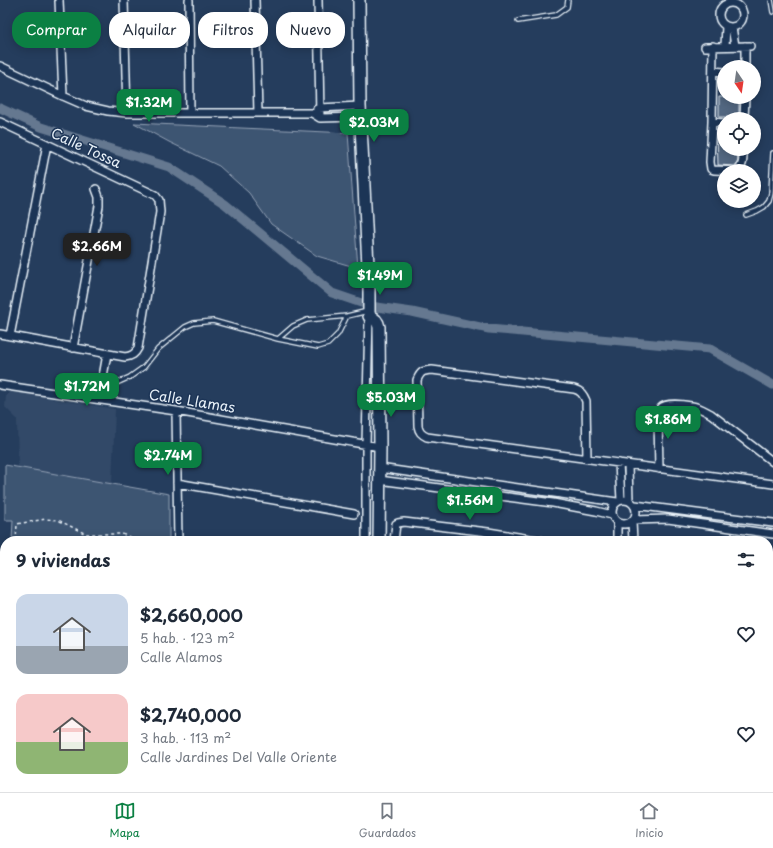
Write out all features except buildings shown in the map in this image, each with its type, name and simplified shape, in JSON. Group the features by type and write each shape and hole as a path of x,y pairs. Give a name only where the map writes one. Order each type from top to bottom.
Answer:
{"street":[{"path":"59,0 63,96"},
{"path":"124,0 127,113"},
{"path":"189,0 190,113"},
{"path":"255,0 258,113"},
{"path":"318,0 320,118"},
{"path":"359,0 361,112 369,286 366,536"},
{"path":"729,27 739,25 743,19 742,9 734,2 726,4 721,8 719,15 720,21 729,27 735,46"},
{"path":"725,46 729,27"},
{"path":"713,46 711,168 714,170 740,170 743,156"},
{"path":"705,47 748,46 746,60"},
{"path":"0,66 86,106 108,111 127,113 312,113 320,108 361,112"},
{"path":"713,71 717,71"},
{"path":"312,113 320,118 361,112"},
{"name":"Calle Tossa","path":"0,122 155,195 159,200 160,212 138,348 131,356 125,357 107,354"},
{"path":"712,122 717,122"},
{"path":"10,336 47,144"},
{"path":"73,348 99,206 99,197 96,189"},
{"path":"369,311 378,323 379,328 379,536"},
{"path":"0,334 107,354 99,399"},
{"path":"587,459 586,401 580,391 432,370 424,371 420,374 417,380 418,426 422,434 427,436 628,465 773,484"},
{"name":"Calle Llamas","path":"0,385 176,411 380,447"},
{"path":"659,469 659,412 661,407 673,404 692,406 711,414 773,462"},
{"path":"176,411 178,536"},
{"path":"619,463 626,502 637,512 633,521 633,536"},
{"path":"626,502 628,465"},
{"path":"380,468 773,523"},
{"path":"379,480 553,503 612,515"},
{"path":"177,483 354,514"},
{"path":"499,497 501,485"},
{"path":"618,536 617,522 612,515 612,510 614,506 626,502"},
{"path":"617,522 627,524 633,521 668,519 773,534"},
{"path":"395,536 396,524 401,522 512,536"},
{"path":"488,532 488,536"}],"lane":[{"path":"518,22 556,15 567,7 568,0"},
{"path":"771,0 773,12"},
{"path":"746,215 764,207 769,201 771,193 773,153"},
{"path":"278,339 293,326 307,320 347,316 369,311"},
{"path":"100,390 130,377 144,367 158,349 185,327 194,323 213,321 278,339 318,347 328,344 338,334 347,316"}],"path":[{"path":"16,536 17,524 46,519 58,520 86,534 122,534 127,536"}],"shaded area":[{"path":"134,123 348,133 358,268 317,256 271,224 249,193 219,166"},
{"path":"11,391 115,409 112,484 18,467 17,419 5,407 6,396"},
{"path":"5,465 169,494 169,536 12,536 13,520 5,520"}],"waterway":[{"path":"0,108 41,127 169,167 225,204 332,293 370,306 412,312 489,329 710,349 773,385"}]}
